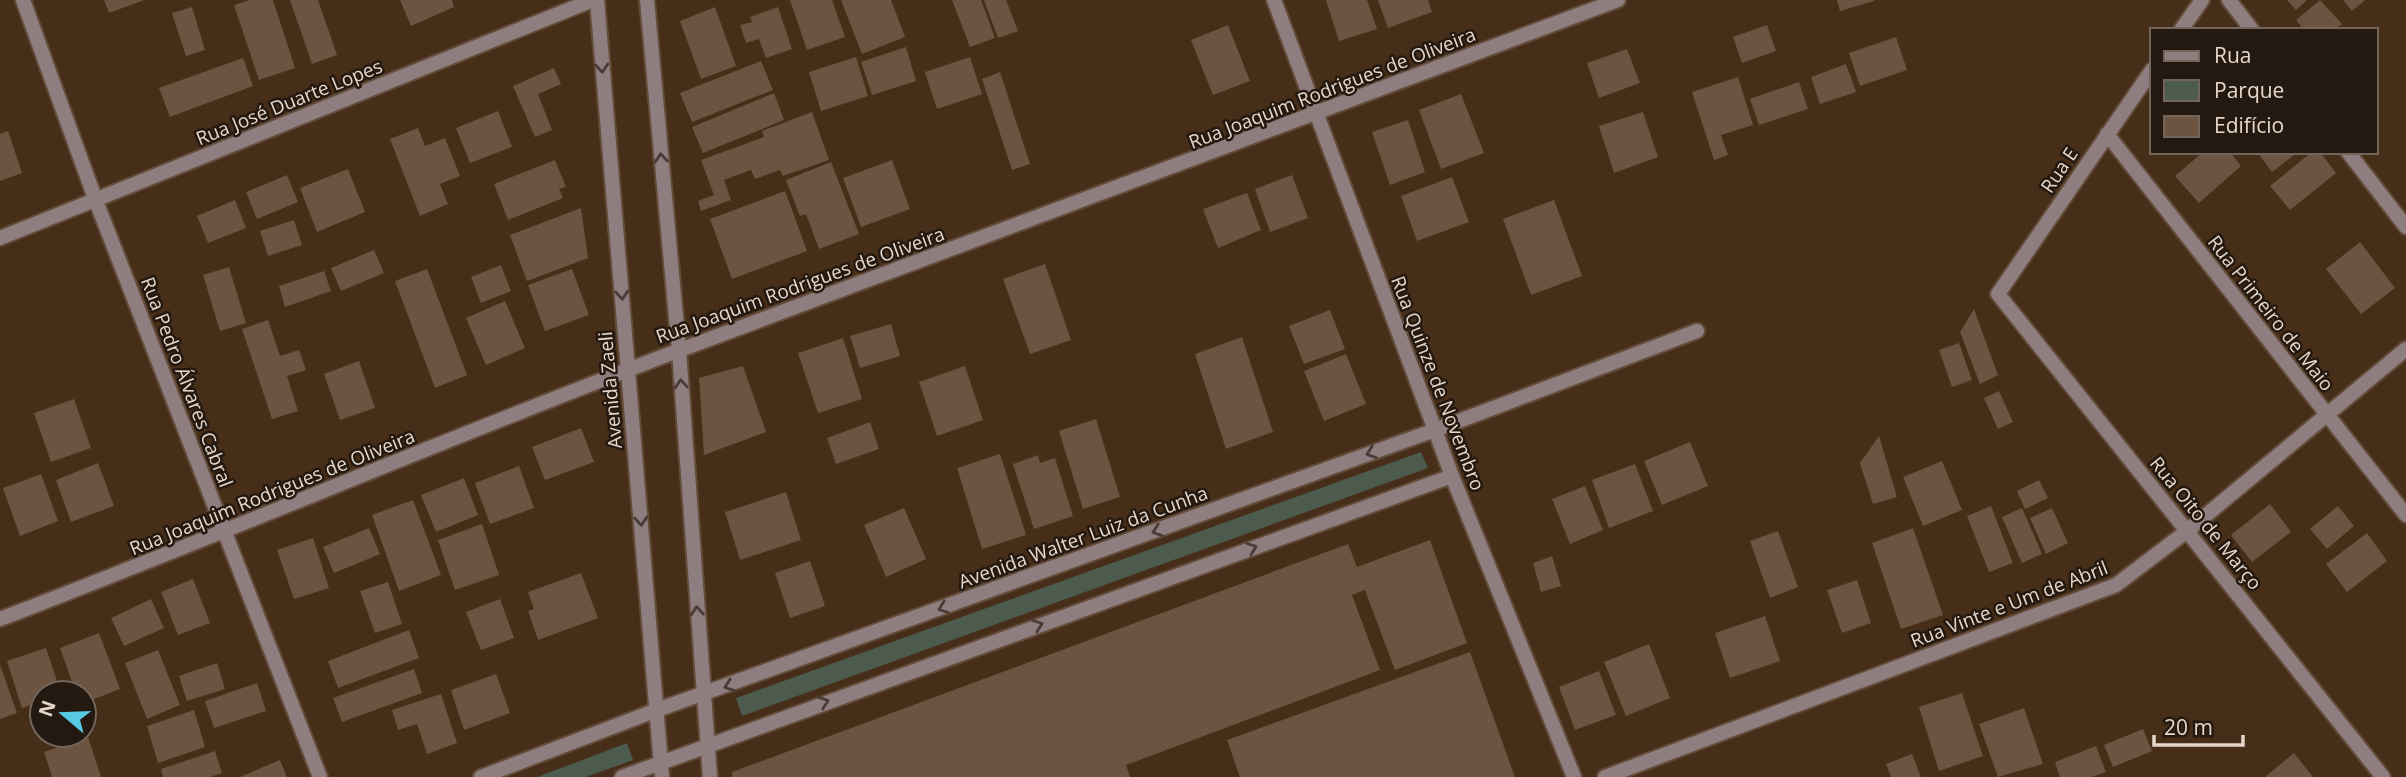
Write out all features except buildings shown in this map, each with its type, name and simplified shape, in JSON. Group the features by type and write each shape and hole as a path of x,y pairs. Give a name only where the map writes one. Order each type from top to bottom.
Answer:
{"street":[{"name":"Rua Pedro Álvares Cabral","path":"23,0 96,201 320,777"},
{"name":"Rua José Duarte Lopes","path":"0,239 595,0"},
{"name":"Avenida Zaeli","path":"595,0 661,770"},
{"path":"647,0 679,350 710,777"},
{"name":"Rua Quinze de Novembro","path":"1274,0 1315,116 1452,476 1574,777"},
{"name":"Rua Joaquim Rodrigues de Oliveira","path":"0,619 225,533 679,350 1315,116 1618,0"},
{"path":"2182,28 2202,0"},
{"path":"2229,0 2250,28"},
{"name":"Rua E","path":"1998,294 2150,73"},
{"name":"Rua Primeiro de Maio","path":"2106,134 2406,515"},
{"path":"2350,154 2406,227"},
{"name":"Rua Oito de Março","path":"1998,294 2383,777"},
{"name":"Avenida Walter Luiz da Cunha","path":"481,777 657,710 1435,430 1697,331"},
{"name":"Rua Vinte e Um de Abril","path":"1605,777 2116,585 2187,531 2406,349"},
{"path":"622,777 661,770 708,744 1452,476"}],"green space":[{"path":"1421,452 1428,468 742,716 736,698"},
{"path":"627,743 633,760 586,777 537,777"}]}
